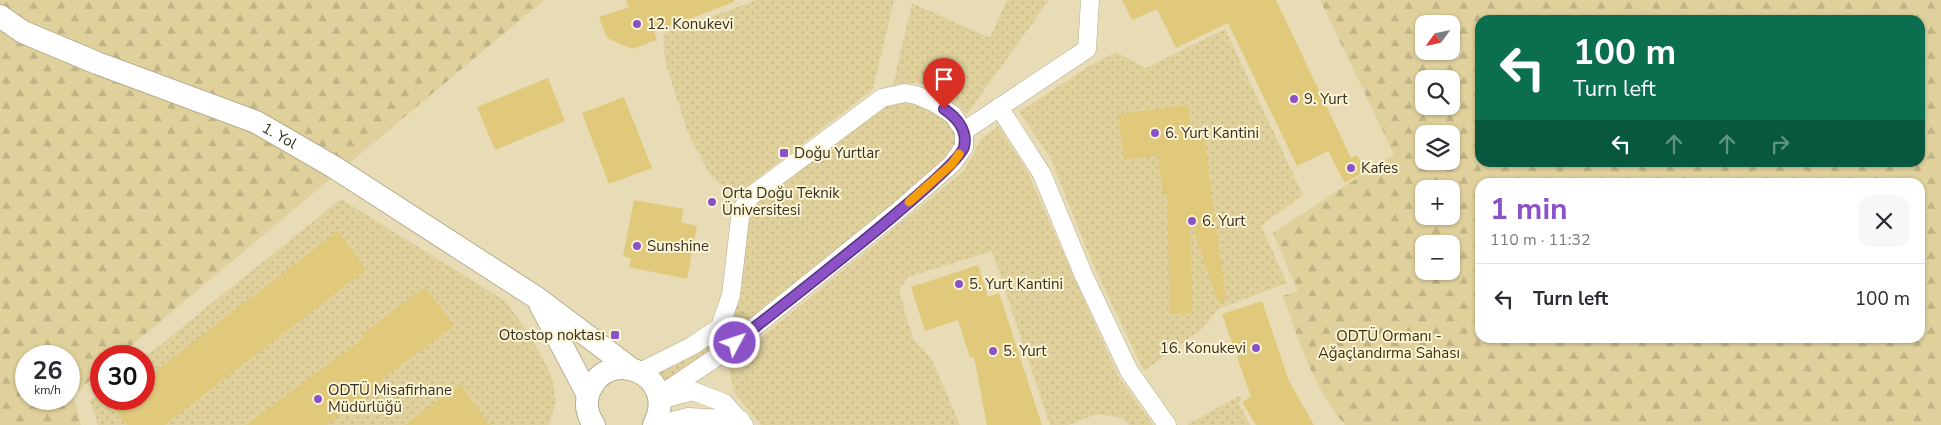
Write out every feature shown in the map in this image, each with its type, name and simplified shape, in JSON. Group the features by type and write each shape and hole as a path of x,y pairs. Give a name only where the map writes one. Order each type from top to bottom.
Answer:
{"street":[{"path":"964,131 1087,50 1090,0"},
{"name":"1. Yol","path":"0,16 23,32 97,63 256,122 334,167 537,298 635,370 648,377 660,397"},
{"path":"592,424 588,414 588,395 592,385 609,371 635,370 692,346 720,327 731,295 740,210 751,196 882,98 905,93 916,95 935,103 953,115 964,131 964,147 952,164 897,212 721,354 660,397"},
{"path":"999,107 1042,174 1084,276 1128,371 1167,425"},
{"path":"537,298 588,395"},
{"path":"660,397 694,391 724,403 743,423"},
{"path":"656,425 659,416 660,397"},
{"path":"656,425 688,417 743,423"}],"shaded area":[{"name":"Orta Doğu Teknik Üniversitesi","path":"0,0 1941,0 1941,425 0,425"}],"green space":[{"path":"0,0 544,0 132,345 90,345 90,380 80,389 80,345 15,345 15,410 77,410 81,425 0,425"},
{"path":"757,0 894,0 873,89 741,191 727,190 709,173 688,133 665,61 663,34"},
{"path":"1007,0 1049,0 967,114 942,93 925,85 905,83 893,85 912,3 990,38"},
{"name":"ODTÜ Ormanı - Ağaçlandırma Sahası","path":"1320,0 1941,0 1941,425 1345,425 1324,395 1308,364 1283,296 1298,291 1273,233 1394,154"},
{"path":"1225,29 1303,195 1261,226 1287,283 1218,309 1203,328 1144,371 1091,260 1051,159 1019,112 1091,65 1116,52 1146,68"},
{"path":"905,93 953,115 964,147 660,395 648,377 720,327 741,210 882,98"},
{"path":"998,126 1027,171 1118,376 1153,425 1129,425 1123,418 1097,414 1068,425 1050,425 992,251 908,277 899,290 913,339 932,360 960,425 761,425 734,392 728,365 964,171 981,139"},
{"path":"341,199 505,301 530,335 551,374 556,401 549,425 98,425 93,410 155,410 155,349"},
{"path":"1239,396 1242,400 1238,403 1250,425 1187,425"}],"building":[{"name":"12. Konukevi","path":"626,0 734,0 734,2 654,32 657,40 632,49 607,38 599,17 629,7"},
{"name":"9. Yurt","path":"1122,0 1276,0 1351,158 1357,155 1366,171 1345,183 1328,151 1297,166 1228,23 1176,48 1157,9 1132,20"},
{"path":"548,78 565,121 495,150 477,107"},
{"path":"624,97 652,168 609,184 582,113"},
{"name":"6. Yurt","path":"1188,105 1192,137 1204,136 1226,300 1218,302 1190,219 1192,313 1170,314 1167,194 1163,195 1158,155 1124,160 1118,114"},
{"path":"634,200 684,209 681,222 697,226 687,279 629,267 631,258 623,256"},
{"path":"338,231 366,270 164,425 127,425 116,410 155,410 155,372"},
{"name":"5. Yurt","path":"978,265 988,297 999,293 1042,425 987,425 974,357 970,358 958,320 925,331 911,287"},
{"path":"425,287 454,326 381,380 383,384 327,425 246,425 364,338 361,335"},
{"name":"16. Konukevi","path":"1262,301 1289,381 1314,425 1256,425 1242,402 1251,397 1222,314"},
{"path":"460,384 490,425 405,425 437,401"}],"slow traffic":[{"path":"909,202 952,164 959,154"}],"place":[{"name":"12. Konukevi","path":"637,24"},
{"name":"9. Yurt","path":"1294,99"},
{"name":"6. Yurt Kantini","path":"1155,133"},
{"name":"Doğu Yurtlar","path":"784,153"},
{"name":"Kafes","path":"1351,168"},
{"name":"Orta Doğu Teknik Üniversitesi","path":"712,202"},
{"name":"6. Yurt","path":"1192,221"},
{"name":"Sunshine","path":"637,246"},
{"name":"5. Yurt Kantini","path":"959,284"},
{"name":"Otostop noktası","path":"615,335"},
{"name":"16. Konukevi","path":"1256,348"},
{"name":"5. Yurt","path":"993,351"},
{"name":"ODTÜ Misafirhane Müdürlüğü","path":"318,399"}],"route":[{"path":"735,343 897,212 952,164 964,147 964,131 953,115 944,109"}]}
